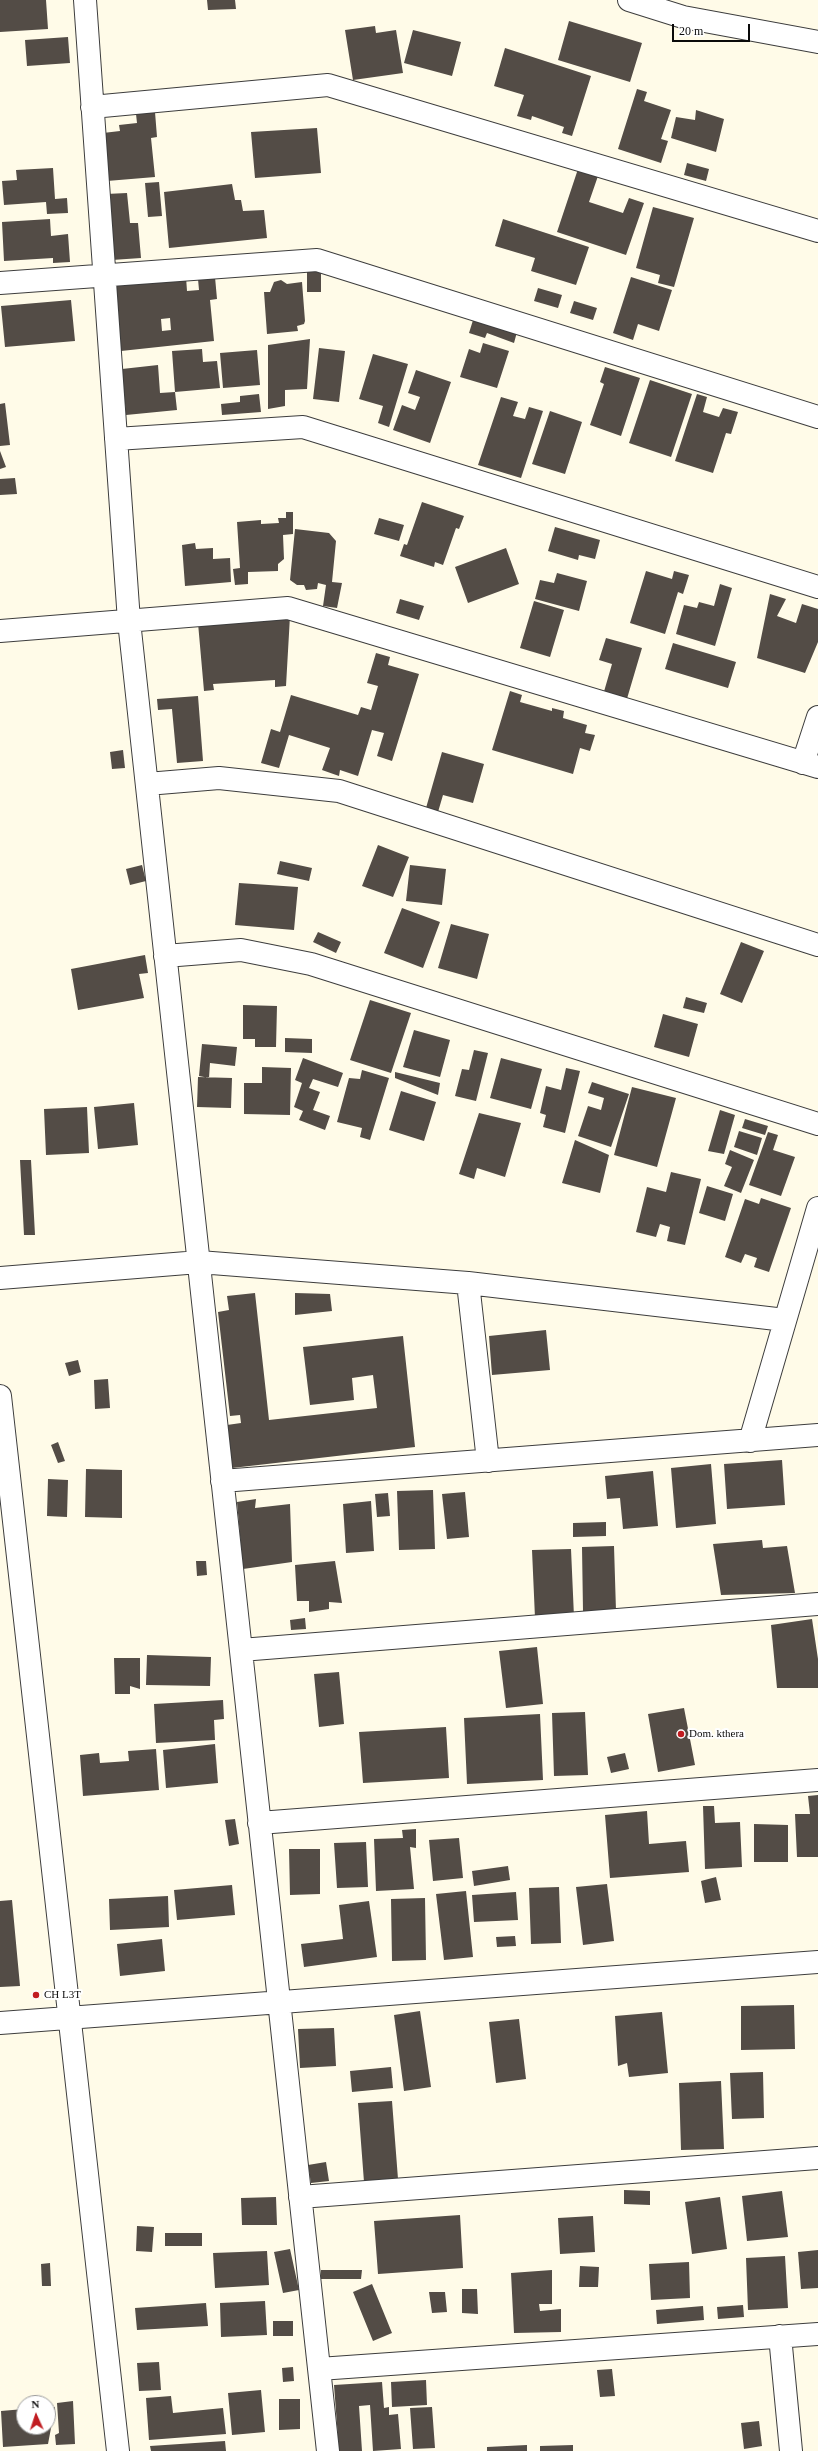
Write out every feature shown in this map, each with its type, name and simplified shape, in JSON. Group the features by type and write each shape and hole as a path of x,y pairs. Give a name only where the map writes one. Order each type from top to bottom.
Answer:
{"street":[{"path":"85,0 129,621 328,2451"},
{"path":"629,0 683,17 818,42"},
{"path":"92,107 328,85 818,231"},
{"path":"0,283 104,277 317,260 818,417"},
{"path":"116,438 303,426 818,587"},
{"path":"0,632 288,608 810,765 818,717"},
{"path":"147,784 219,778 339,791 818,945"},
{"path":"165,956 241,950 311,964 818,1124"},
{"path":"750,1440 818,1208"},
{"path":"0,1278 199,1262 468,1283 785,1320"},
{"path":"468,1283 488,1461"},
{"path":"0,1396 118,2451"},
{"path":"222,1481 818,1435"},
{"path":"240,1650 818,1604"},
{"path":"259,1823 818,1780"},
{"path":"0,2023 818,1962"},
{"path":"300,2197 818,2158"},
{"path":"319,2369 818,2334"},
{"path":"780,2336 791,2451"}],"building":[{"path":"0,0 46,0 48,29 0,32"},
{"path":"207,0 235,0 236,9 208,10"},
{"path":"569,21 642,43 630,82 558,60"},
{"path":"375,26 376,33 396,30 403,73 353,80 345,30"},
{"path":"413,30 461,42 452,76 404,63"},
{"path":"68,37 70,63 27,66 25,40"},
{"path":"505,48 591,76 572,136 562,133 564,127 532,116 531,120 517,116 524,95 494,86"},
{"path":"637,89 647,92 644,101 671,110 661,139 668,141 661,163 618,149"},
{"path":"696,110 724,119 716,152 671,138 676,117 695,120"},
{"path":"155,112 157,137 151,138 155,177 107,181 103,133 120,131 119,125 137,123 136,114"},
{"path":"317,128 321,173 255,178 251,132"},
{"path":"687,163 709,169 706,181 684,175"},
{"path":"53,168 55,199 67,198 68,213 47,214 46,202 4,205 2,181 17,180 16,170"},
{"path":"578,169 598,176 589,202 623,213 629,198 644,203 626,255 557,232"},
{"path":"159,182 162,216 148,217 145,183"},
{"path":"232,184 235,200 241,200 243,211 264,210 267,238 169,248 164,192"},
{"path":"127,193 130,223 138,223 141,258 112,260 106,194"},
{"path":"653,207 694,218 674,287 658,283 660,275 636,268"},
{"path":"50,219 51,236 68,234 70,262 53,263 53,258 4,261 2,222"},
{"path":"503,219 589,247 576,285 531,271 535,258 495,246"},
{"path":"307,270 321,270 321,292 307,292"},
{"path":"186,277 187,291 199,290 198,279 215,277 217,299 210,300 214,341 121,351 116,283","holes":["170,318 171,330 162,331 161,319"]},
{"path":"631,277 672,290 659,331 638,324 633,340 613,333"},
{"path":"281,280 287,284 302,282 305,321 304,324 297,326 298,331 267,334 264,292 270,292 274,282"},
{"path":"538,288 562,295 558,308 534,301"},
{"path":"71,300 75,341 5,347 1,306"},
{"path":"574,301 597,308 593,320 570,313"},
{"path":"474,317 517,332 514,343 487,333 485,338 469,333"},
{"path":"310,339 307,389 285,390 285,406 268,409 268,345"},
{"path":"483,343 509,351 497,388 460,377 469,349 480,353"},
{"path":"319,348 345,351 339,402 313,399"},
{"path":"202,349 203,362 217,361 220,388 175,392 172,351"},
{"path":"257,350 260,385 223,388 220,353"},
{"path":"373,354 408,364 389,427 378,423 383,406 359,399"},
{"path":"158,365 160,393 175,392 177,410 126,415 122,369"},
{"path":"605,367 640,378 621,436 590,425 604,384 600,382"},
{"path":"416,370 451,382 430,443 393,430 402,405 415,410 420,397 408,393"},
{"path":"650,380 692,394 671,457 629,443"},
{"path":"259,394 261,412 222,415 221,404 240,402 240,396"},
{"path":"697,394 707,397 703,412 719,417 723,408 738,412 731,434 726,433 713,473 675,461"},
{"path":"501,397 518,402 513,416 525,419 529,407 543,411 521,478 478,465"},
{"path":"5,403 10,445 0,446 0,404"},
{"path":"550,411 582,422 565,474 532,464"},
{"path":"0,451 6,467 0,469"},
{"path":"15,478 17,494 0,495 0,479"},
{"path":"422,502 464,516 459,529 456,528 443,565 435,562 434,567 400,556 404,544 407,545"},
{"path":"286,512 293,512 293,534 283,535 284,559 278,564 278,571 248,572 248,584 235,585 233,569 240,568 237,522 261,520 261,524 279,523 278,518 286,518"},
{"path":"379,518 404,525 399,541 374,534"},
{"path":"555,527 600,540 595,559 579,555 578,560 548,551"},
{"path":"295,529 329,533 336,541 332,582 342,583 337,608 323,606 326,585 318,583 317,589 306,590 304,585 297,585 290,580"},
{"path":"195,543 196,549 213,548 213,559 230,558 231,582 185,586 182,545"},
{"path":"506,548 519,584 468,603 455,567"},
{"path":"646,571 672,579 674,571 689,575 683,594 678,592 665,634 630,623"},
{"path":"557,573 587,581 579,611 535,599 540,580 554,583"},
{"path":"720,584 732,588 715,646 676,634 684,605 697,608 699,602 714,606"},
{"path":"770,594 786,599 777,616 796,623 802,604 818,609 818,642 805,673 757,658"},
{"path":"400,599 424,606 419,620 396,613"},
{"path":"534,601 564,610 550,657 520,648"},
{"path":"290,616 286,686 275,687 275,680 213,684 214,690 204,691 198,623"},
{"path":"606,638 642,648 626,702 603,695 612,664 599,660"},
{"path":"673,643 736,662 728,688 665,669"},
{"path":"376,653 390,657 388,665 419,674 392,761 377,756 384,733 372,730 358,776 340,770 339,776 322,770 330,748 289,735 279,768 261,763 271,729 280,732 291,695 358,715 361,707 371,710 378,686 367,683"},
{"path":"510,691 522,695 520,702 552,711 552,708 564,711 563,718 587,725 585,733 595,735 590,751 580,748 573,774 492,750"},
{"path":"198,696 203,761 177,763 172,709 158,710 157,699"},
{"path":"123,750 125,768 112,769 110,752"},
{"path":"442,752 484,764 473,803 443,795 438,812 426,808"},
{"path":"378,845 409,857 393,897 362,886"},
{"path":"280,861 312,868 309,881 277,874"},
{"path":"142,865 146,881 130,885 126,869"},
{"path":"410,865 446,869 442,905 406,901"},
{"path":"239,883 298,887 294,930 235,925"},
{"path":"402,908 440,922 423,968 384,953"},
{"path":"451,924 489,934 477,979 438,968"},
{"path":"318,932 341,942 336,953 313,942"},
{"path":"741,942 764,951 742,1003 720,994"},
{"path":"145,955 148,973 139,974 144,998 78,1010 71,969"},
{"path":"686,997 707,1003 704,1013 683,1008"},
{"path":"370,1000 411,1013 391,1073 350,1060"},
{"path":"243,1005 277,1006 276,1047 255,1047 255,1039 243,1039"},
{"path":"663,1014 698,1024 689,1057 654,1047"},
{"path":"414,1030 450,1040 440,1077 403,1067"},
{"path":"285,1038 312,1039 312,1053 285,1052"},
{"path":"202,1044 237,1047 235,1066 210,1063 209,1078 199,1076"},
{"path":"474,1050 488,1053 476,1101 455,1096 462,1069 469,1070"},
{"path":"303,1058 343,1073 338,1087 313,1079 309,1088 320,1092 313,1110 330,1116 325,1130 299,1120 303,1111 294,1107 302,1083 295,1080"},
{"path":"501,1058 542,1069 531,1109 490,1098"},
{"path":"262,1067 291,1068 290,1115 244,1114 244,1083 262,1083"},
{"path":"566,1068 580,1071 565,1133 543,1127 546,1115 540,1113 546,1086 561,1090"},
{"path":"362,1070 389,1078 370,1140 360,1137 362,1128 337,1122 349,1078 360,1079"},
{"path":"395,1072 440,1083 438,1095 395,1078"},
{"path":"198,1077 232,1078 231,1108 197,1107"},
{"path":"592,1082 629,1094 611,1147 578,1136 588,1106 601,1110 604,1098 588,1093"},
{"path":"632,1087 676,1098 657,1167 614,1155"},
{"path":"401,1091 436,1102 424,1141 389,1130"},
{"path":"134,1103 138,1145 98,1149 94,1107"},
{"path":"87,1107 89,1153 46,1155 44,1109"},
{"path":"720,1110 735,1115 724,1154 708,1151"},
{"path":"479,1113 521,1123 505,1177 477,1168 474,1179 459,1174"},
{"path":"745,1119 768,1126 765,1135 742,1128"},
{"path":"739,1131 762,1138 757,1155 734,1147"},
{"path":"768,1132 778,1135 773,1150 795,1157 781,1196 749,1185"},
{"path":"575,1140 609,1155 600,1193 562,1183"},
{"path":"730,1150 754,1160 741,1193 724,1186 732,1167 725,1164"},
{"path":"20,1160 31,1160 35,1235 24,1235"},
{"path":"671,1172 701,1179 685,1245 667,1241 670,1227 660,1224 656,1237 636,1232 647,1187 666,1192"},
{"path":"707,1186 733,1194 725,1221 699,1213"},
{"path":"761,1198 791,1208 769,1272 754,1267 757,1258 745,1254 741,1263 725,1257 745,1199 759,1204"},
{"path":"255,1293 269,1420 377,1408 373,1375 352,1378 354,1400 310,1405 303,1347 403,1336 415,1447 232,1468 227,1425 241,1423 240,1415 230,1416 218,1312 229,1310 227,1296"},
{"path":"295,1293 330,1294 332,1311 295,1315"},
{"path":"546,1330 550,1370 492,1375 489,1336"},
{"path":"78,1360 81,1372 69,1376 65,1363"},
{"path":"108,1379 110,1408 95,1409 94,1380"},
{"path":"58,1442 65,1461 58,1463 51,1445"},
{"path":"782,1460 785,1505 727,1509 724,1464"},
{"path":"711,1464 716,1524 676,1528 671,1468"},
{"path":"86,1469 122,1470 122,1518 85,1517"},
{"path":"653,1471 658,1526 623,1529 620,1498 607,1499 605,1476"},
{"path":"48,1479 68,1480 67,1517 47,1516"},
{"path":"433,1490 435,1549 399,1550 397,1491"},
{"path":"465,1492 469,1537 447,1539 442,1494"},
{"path":"388,1493 390,1516 377,1517 375,1494"},
{"path":"256,1499 255,1508 290,1504 292,1562 243,1569 237,1502"},
{"path":"371,1501 374,1551 346,1553 343,1504"},
{"path":"606,1522 606,1536 573,1537 573,1523"},
{"path":"762,1540 763,1548 787,1546 795,1593 721,1595 713,1544"},
{"path":"614,1546 616,1611 583,1611 582,1547"},
{"path":"571,1549 574,1617 535,1618 532,1550"},
{"path":"196,1561 206,1561 207,1575 197,1576"},
{"path":"335,1561 342,1603 329,1602 329,1609 309,1612 309,1601 297,1601 295,1565"},
{"path":"305,1618 306,1629 291,1630 290,1620"},
{"path":"812,1619 818,1659 818,1688 777,1688 771,1625"},
{"path":"537,1647 543,1704 506,1708 499,1651"},
{"path":"147,1655 211,1657 210,1686 146,1685"},
{"path":"114,1658 140,1658 140,1689 130,1686 130,1694 115,1694"},
{"path":"339,1672 344,1724 319,1727 314,1674"},
{"path":"223,1700 224,1719 214,1720 215,1740 156,1743 154,1704"},
{"path":"684,1708 695,1765 658,1772 648,1714"},
{"path":"585,1712 588,1775 554,1776 552,1713"},
{"path":"540,1714 543,1780 467,1784 464,1718"},
{"path":"446,1727 449,1778 363,1783 359,1732"},
{"path":"215,1744 218,1783 166,1788 163,1750"},
{"path":"156,1749 159,1790 83,1796 80,1755 99,1753 100,1763 129,1761 128,1751"},
{"path":"625,1753 629,1769 611,1773 607,1757"},
{"path":"818,1795 818,1857 797,1857 795,1814 810,1814 808,1796"},
{"path":"703,1806 714,1806 715,1823 740,1822 742,1867 705,1869"},
{"path":"647,1811 649,1844 686,1841 689,1872 610,1878 605,1815"},
{"path":"235,1819 239,1844 229,1846 225,1820"},
{"path":"754,1824 788,1825 788,1862 754,1862"},
{"path":"416,1829 416,1848 410,1847 414,1889 376,1891 374,1839 403,1838 402,1830"},
{"path":"459,1838 463,1878 433,1881 429,1840"},
{"path":"366,1842 368,1887 337,1888 334,1843"},
{"path":"289,1849 320,1849 320,1894 290,1895"},
{"path":"508,1866 510,1880 474,1886 472,1871"},
{"path":"716,1877 721,1900 705,1903 701,1881"},
{"path":"607,1884 614,1941 583,1945 576,1887"},
{"path":"232,1885 235,1915 177,1920 174,1890"},
{"path":"559,1887 561,1943 531,1944 529,1888"},
{"path":"466,1891 473,1957 444,1960 436,1894"},
{"path":"516,1892 518,1920 474,1922 472,1895"},
{"path":"168,1896 169,1927 110,1930 109,1899"},
{"path":"425,1898 426,1960 392,1961 391,1899"},
{"path":"12,1900 20,1986 0,1987 0,1901"},
{"path":"369,1901 377,1957 304,1967 301,1944 343,1939 339,1905"},
{"path":"515,1936 516,1946 497,1947 496,1937"},
{"path":"162,1939 165,1971 120,1976 117,1944"},
{"path":"794,2005 795,2049 741,2050 741,2006"},
{"path":"420,2011 431,2087 404,2091 394,2015"},
{"path":"662,2012 668,2073 629,2077 627,2063 618,2066 615,2016"},
{"path":"519,2019 526,2079 496,2083 489,2022"},
{"path":"334,2028 336,2066 300,2068 298,2029"},
{"path":"391,2067 393,2088 352,2092 350,2071"},
{"path":"763,2072 764,2118 732,2119 730,2073"},
{"path":"721,2081 724,2149 681,2150 679,2083"},
{"path":"392,2101 398,2179 364,2182 358,2103"},
{"path":"326,2162 329,2181 311,2183 308,2165"},
{"path":"624,2190 650,2191 650,2205 624,2204"},
{"path":"782,2191 788,2237 747,2241 742,2196"},
{"path":"276,2197 277,2225 242,2225 241,2198"},
{"path":"720,2197 727,2249 692,2254 685,2202"},
{"path":"460,2215 463,2268 378,2274 374,2221"},
{"path":"593,2216 595,2252 560,2254 558,2218"},
{"path":"137,2226 154,2227 152,2252 136,2251"},
{"path":"165,2233 202,2233 202,2246 165,2246"},
{"path":"290,2249 299,2290 283,2293 274,2252"},
{"path":"818,2250 818,2288 801,2289 798,2252"},
{"path":"267,2251 269,2285 215,2288 213,2253"},
{"path":"785,2256 788,2308 748,2310 746,2258"},
{"path":"689,2262 690,2298 651,2300 649,2264"},
{"path":"50,2263 51,2286 42,2286 41,2264"},
{"path":"580,2266 599,2267 598,2287 579,2287"},
{"path":"321,2270 362,2270 361,2279 321,2279"},
{"path":"552,2270 552,2304 539,2304 540,2311 561,2309 561,2332 514,2333 511,2273"},
{"path":"372,2284 392,2333 373,2341 353,2292"},
{"path":"462,2289 477,2289 478,2314 462,2313"},
{"path":"429,2292 445,2292 447,2312 432,2313"},
{"path":"265,2301 267,2335 221,2337 220,2303"},
{"path":"206,2303 208,2326 137,2330 135,2308"},
{"path":"743,2305 744,2317 718,2319 717,2307"},
{"path":"703,2306 704,2320 657,2324 656,2310"},
{"path":"273,2321 293,2321 293,2336 273,2336"},
{"path":"159,2362 161,2390 139,2391 137,2363"},
{"path":"293,2367 294,2381 283,2382 282,2368"},
{"path":"612,2369 615,2396 600,2397 597,2370"},
{"path":"426,2380 427,2405 392,2407 391,2382"},
{"path":"382,2382 384,2408 389,2407 389,2415 398,2414 401,2449 373,2451 370,2405 359,2406 362,2451 339,2451 334,2385"},
{"path":"261,2390 265,2432 232,2435 228,2393"},
{"path":"171,2396 173,2413 223,2408 226,2434 149,2440 146,2398"},
{"path":"279,2399 300,2399 300,2429 279,2430"},
{"path":"73,2401 75,2444 56,2445 55,2435 59,2433 57,2403"},
{"path":"432,2407 435,2448 413,2449 410,2408"},
{"path":"16,2410 16,2435 50,2435 48,2444 3,2447 1,2411"},
{"path":"759,2421 762,2446 744,2449 741,2423"},
{"path":"225,2441 226,2451 151,2451 150,2446"},
{"path":"527,2445 527,2451 487,2451 487,2447"},
{"path":"573,2445 573,2451 540,2451 540,2446"}],"place":[{"name":"Dom. kthera","path":"681,1734"},
{"name":"CH L3T","path":"36,1995"}]}
